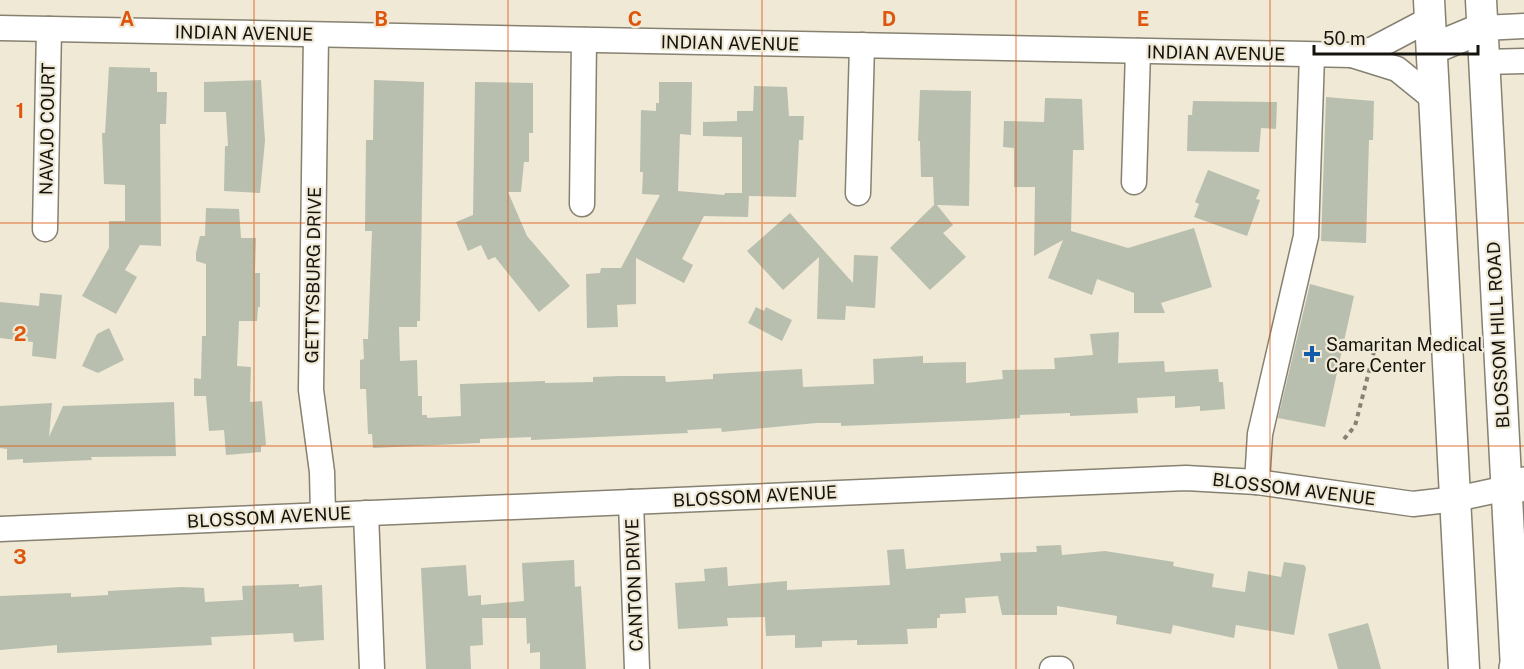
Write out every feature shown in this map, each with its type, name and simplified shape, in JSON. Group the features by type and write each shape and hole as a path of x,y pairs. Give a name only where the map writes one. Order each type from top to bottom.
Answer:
{"main road":[{"path":"1430,10 1464,669"},
{"path":"1432,49 1482,14"},
{"name":"BLOSSOM HILL ROAD","path":"1482,14 1483,62 1515,486 1519,664"},
{"path":"1432,49 1483,62"}],"street":[{"name":"INDIAN AVENUE","path":"1352,55 1390,41 1430,10"},
{"path":"1482,14 1524,26"},
{"name":"INDIAN AVENUE","path":"0,28 1352,55 1397,69 1434,99"},
{"name":"NAVAJO COURT","path":"45,230 49,29"},
{"name":"GETTYSBURG DRIVE","path":"316,35 311,390 322,472 323,514"},
{"path":"582,204 584,40"},
{"path":"858,193 862,45"},
{"path":"1134,182 1138,51"},
{"path":"1257,482 1260,434 1306,236 1312,55"},
{"path":"1483,62 1524,61"},
{"name":"BLOSSOM AVENUE","path":"0,529 1134,479 1208,478 1257,482 1408,504 1456,499 1515,486"},
{"name":"CANTON DRIVE","path":"631,502 637,669"},
{"path":"366,513 372,669"},
{"path":"1053,669 1061,669"}],"path":[{"path":"1344,440 1355,426 1377,340"}],"building":[{"path":"109,67 150,68 150,72 157,72 157,92 167,92 166,124 160,124 161,246 140,245 125,270 137,277 116,314 82,296 109,248 109,221 125,221 125,185 104,184 102,133 105,133"},
{"path":"261,80 265,141 260,193 224,191 225,146 228,146 226,112 204,112 204,82"},
{"path":"374,80 424,82 420,321 417,321 417,327 399,327 400,361 417,360 418,396 422,396 422,415 427,415 427,418 461,416 460,384 593,382 593,377 620,376 665,376 666,382 713,379 713,374 802,369 803,387 874,384 873,359 923,356 923,363 966,362 966,383 1003,379 1002,370 1055,369 1054,358 1093,355 1090,334 1119,332 1118,363 1164,361 1165,372 1218,369 1219,382 1223,382 1225,409 1200,411 1200,406 1175,408 1175,396 1137,398 1138,413 1070,416 1070,413 1020,415 1020,418 989,420 841,426 841,423 816,423 722,432 721,428 687,430 688,433 531,440 531,437 480,439 480,443 373,448 372,434 368,434 366,389 360,389 360,360 364,359 363,339 368,339 372,231 365,231 366,140 373,140"},
{"path":"475,82 533,83 533,133 529,133 529,162 524,162 521,192 508,192 527,236 570,286 539,312 495,257 488,260 481,245 468,251 456,222 473,215"},
{"path":"659,82 692,82 691,135 680,134 678,191 724,195 725,193 742,193 742,137 703,136 703,122 737,121 737,111 753,111 754,86 787,87 789,116 804,116 803,140 799,140 796,197 749,196 748,217 704,216 682,259 693,265 684,283 636,258 636,304 617,305 618,327 587,328 586,274 600,273 601,268 621,268 660,195 642,194 643,172 640,172 641,110 656,111 656,103 659,103"},
{"path":"920,90 971,91 969,206 937,205 953,225 943,233 966,257 930,290 890,248 934,205 933,177 921,177 920,141 918,141"},
{"path":"1326,97 1374,101 1373,140 1369,140 1366,243 1321,241"},
{"path":"1045,98 1082,99 1084,150 1073,150 1071,231 1128,248 1194,228 1212,287 1161,303 1165,313 1134,313 1134,293 1097,279 1092,295 1048,278 1063,240 1034,256 1035,187 1014,187 1014,148 1003,147 1004,121 1044,122"},
{"path":"1193,101 1277,102 1276,129 1261,128 1259,152 1187,151 1188,115 1192,115"},
{"path":"1208,170 1260,190 1256,199 1260,200 1247,236 1194,217 1199,204 1195,202"},
{"path":"206,208 239,209 241,238 256,238 255,273 260,273 260,307 258,307 257,321 239,321 237,366 251,367 250,402 262,401 266,445 261,446 261,452 226,455 224,430 209,431 206,396 194,396 194,378 201,379 202,336 206,336 206,264 196,261 196,253 200,236 205,236"},
{"path":"790,213 853,283 854,255 878,256 875,308 846,306 845,320 817,319 819,257 783,290 747,251"},
{"path":"1310,284 1354,296 1325,427 1278,418"},
{"path":"40,293 62,295 56,359 32,356 33,342 0,338 0,302 39,306"},
{"path":"756,307 764,311 766,307 792,320 782,341 748,323"},
{"path":"109,328 124,360 98,373 82,366 97,334"},
{"path":"174,402 176,456 91,457 92,460 23,463 23,459 7,460 7,449 0,448 0,406 52,403 49,437 63,406"},
{"path":"1061,545 1062,555 1105,551 1174,562 1173,566 1214,574 1212,587 1245,592 1248,571 1281,577 1284,562 1304,565 1306,568 1294,635 1236,625 1234,638 1173,625 1171,634 1116,624 1117,616 1057,606 1057,615 1002,615 998,596 965,598 966,613 940,614 940,618 937,618 937,628 907,629 908,644 857,645 857,640 822,641 822,647 795,648 795,635 766,636 765,617 727,618 728,626 678,629 675,583 705,581 704,569 727,567 728,586 787,581 787,590 890,585 887,550 904,549 906,569 1001,561 1000,553 1037,552 1036,546"},
{"path":"574,560 575,587 581,586 586,669 540,669 540,652 530,653 530,643 527,644 526,618 482,618 483,645 470,646 471,669 426,669 421,568 466,565 468,596 481,595 481,605 524,601 522,563"},
{"path":"299,584 299,587 322,585 324,640 294,642 293,633 211,637 212,645 57,653 57,645 0,650 0,596 71,593 71,597 108,595 108,591 182,587 204,588 205,602 243,600 242,586"},
{"path":"1368,623 1381,669 1338,669 1328,634"}],"place":[{"name":"Samaritan Medical Care Center","path":"1312,354"}]}
